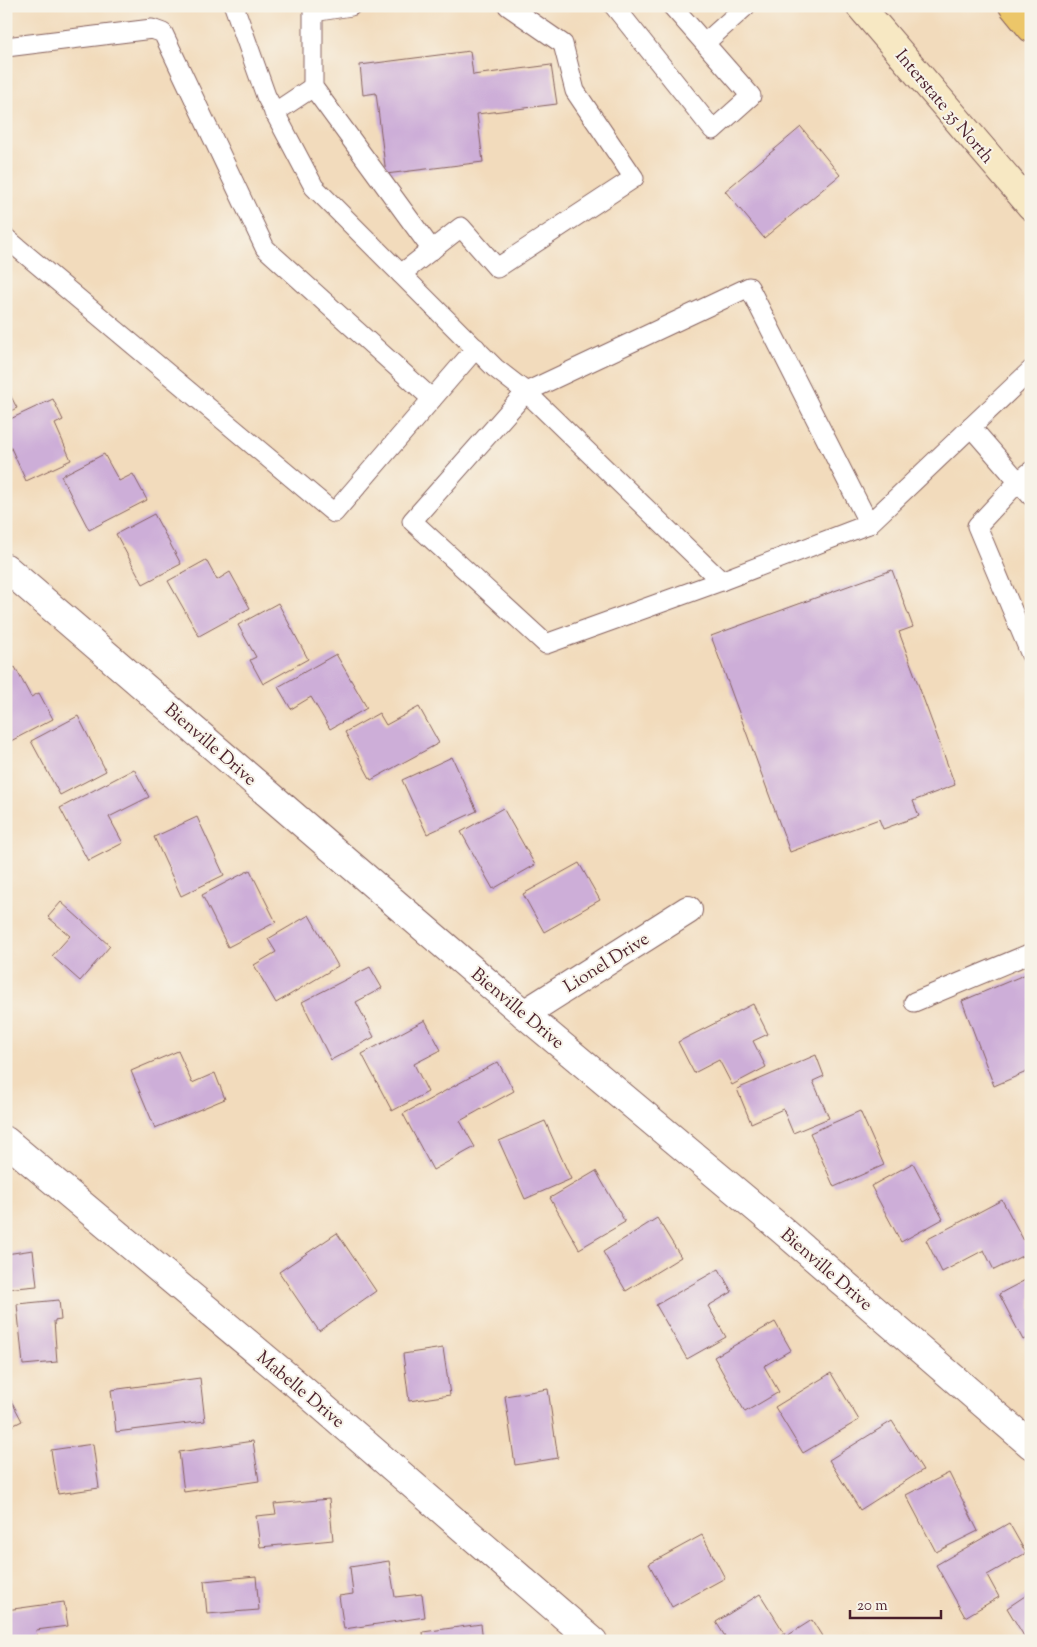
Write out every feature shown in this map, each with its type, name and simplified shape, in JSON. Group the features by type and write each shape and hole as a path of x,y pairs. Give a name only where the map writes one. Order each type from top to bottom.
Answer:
{"highway":[{"path":"1013,6 1031,28"}],"main road":[{"name":"Interstate 35 North","path":"860,6 1031,206"},
{"path":"886,6 908,62"}],"street":[{"name":"Bienville Drive","path":"6,568 524,1014 781,1229 1031,1445"},
{"name":"Lionel Drive","path":"524,1014 688,910"},
{"name":"Mabelle Drive","path":"6,1141 301,1388 593,1641"}],"lane":[{"path":"234,6 266,96 314,187 495,368 526,392 720,581"},
{"path":"352,6 314,12 313,87 432,250"},
{"path":"401,274 461,227 497,268 634,178 575,90 563,44 508,6"},
{"path":"614,6 637,28 658,54 698,105 713,130 752,96 726,79 707,53 684,31 665,7"},
{"path":"707,53 746,6"},
{"path":"6,47 152,29 163,33 265,248 432,399"},
{"path":"274,113 313,87"},
{"path":"6,238 334,513 476,348"},
{"path":"869,524 749,287 526,392 412,521 546,644 720,581 869,524 1031,370"},
{"path":"971,427 1025,476 1031,496"},
{"path":"1025,476 978,526 1031,655"},
{"path":"914,1002 1031,953"}],"building":[{"path":"470,51 473,75 551,65 557,104 477,114 483,162 386,174 376,93 363,95 360,65"},
{"path":"801,127 840,175 764,238 725,191"},
{"path":"6,387 17,408 6,413"},
{"path":"53,399 63,420 55,424 71,460 26,481 6,437 6,421"},
{"path":"104,454 119,481 133,474 147,500 89,530 61,476"},
{"path":"154,514 181,564 143,584 116,534"},
{"path":"206,560 217,580 230,572 250,608 199,636 168,581"},
{"path":"892,570 913,627 899,632 955,785 913,801 919,816 883,829 879,819 790,852 711,636"},
{"path":"278,603 308,659 263,684 250,660 256,657 238,625"},
{"path":"336,654 367,708 330,729 311,697 291,709 278,687"},
{"path":"15,667 31,697 39,693 53,719 7,743 6,672"},
{"path":"419,707 439,743 371,780 345,732 379,713 386,725"},
{"path":"78,716 106,771 60,795 31,741"},
{"path":"452,757 477,811 427,834 402,780"},
{"path":"134,769 149,797 109,817 123,843 88,861 60,808"},
{"path":"503,808 535,865 493,889 461,832"},
{"path":"197,817 224,875 181,896 154,837"},
{"path":"579,863 600,900 544,932 523,894"},
{"path":"250,870 276,922 228,947 202,895"},
{"path":"61,902 110,946 80,981 52,956 70,936 48,917"},
{"path":"309,915 338,966 276,1003 254,965 276,952 268,939"},
{"path":"370,967 382,988 356,1002 374,1037 331,1060 302,1002"},
{"path":"1031,972 1031,1070 994,1086 962,1001"},
{"path":"753,1004 768,1034 753,1041 766,1067 732,1085 719,1060 694,1073 678,1042"},
{"path":"425,1020 441,1050 414,1064 428,1092 392,1111 362,1054"},
{"path":"178,1051 192,1083 215,1073 225,1099 155,1128 131,1071"},
{"path":"816,1055 824,1076 813,1081 829,1118 793,1133 783,1109 751,1123 737,1089"},
{"path":"498,1062 514,1091 460,1121 475,1147 433,1170 403,1114"},
{"path":"860,1111 884,1165 834,1187 810,1133"},
{"path":"545,1121 571,1179 525,1199 499,1141"},
{"path":"913,1163 943,1219 901,1242 871,1186"},
{"path":"596,1171 625,1222 579,1249 550,1198"},
{"path":"1002,1200 1030,1252 994,1270 984,1250 942,1272 926,1240"},
{"path":"657,1218 681,1257 626,1291 603,1252"},
{"path":"337,1233 376,1291 319,1331 279,1272"},
{"path":"33,1250 37,1286 6,1289 6,1254"},
{"path":"719,1269 732,1292 708,1306 726,1337 687,1359 656,1305"},
{"path":"1031,1277 1031,1336 1023,1340 999,1294"},
{"path":"59,1300 61,1320 54,1321 57,1362 23,1365 17,1304"},
{"path":"775,1322 791,1350 764,1366 779,1392 745,1412 714,1357"},
{"path":"443,1348 450,1395 409,1401 403,1354"},
{"path":"831,1373 859,1420 803,1453 775,1407"},
{"path":"200,1378 205,1421 116,1432 111,1390"},
{"path":"548,1389 558,1458 515,1465 505,1396"},
{"path":"6,1391 22,1421 6,1429"},
{"path":"892,1421 923,1470 860,1510 829,1460"},
{"path":"253,1441 259,1481 184,1492 179,1452"},
{"path":"93,1444 99,1488 58,1494 51,1450"},
{"path":"949,1473 978,1531 936,1552 906,1495"},
{"path":"329,1499 333,1540 260,1547 256,1516 276,1514 274,1504"},
{"path":"1009,1523 1026,1553 987,1575 999,1597 965,1617 936,1565"},
{"path":"702,1535 725,1578 672,1607 649,1564"},
{"path":"389,1561 395,1597 422,1594 425,1617 344,1629 339,1596 353,1594 350,1567"},
{"path":"256,1576 259,1610 207,1614 204,1581"},
{"path":"1031,1592 1031,1641 1027,1641 1007,1608"},
{"path":"760,1594 785,1634 774,1641 728,1641 716,1622"},
{"path":"64,1602 68,1626 36,1630 38,1641 6,1641 6,1610"},
{"path":"812,1620 825,1641 779,1641"},
{"path":"481,1624 483,1641 424,1641 423,1632"}]}
